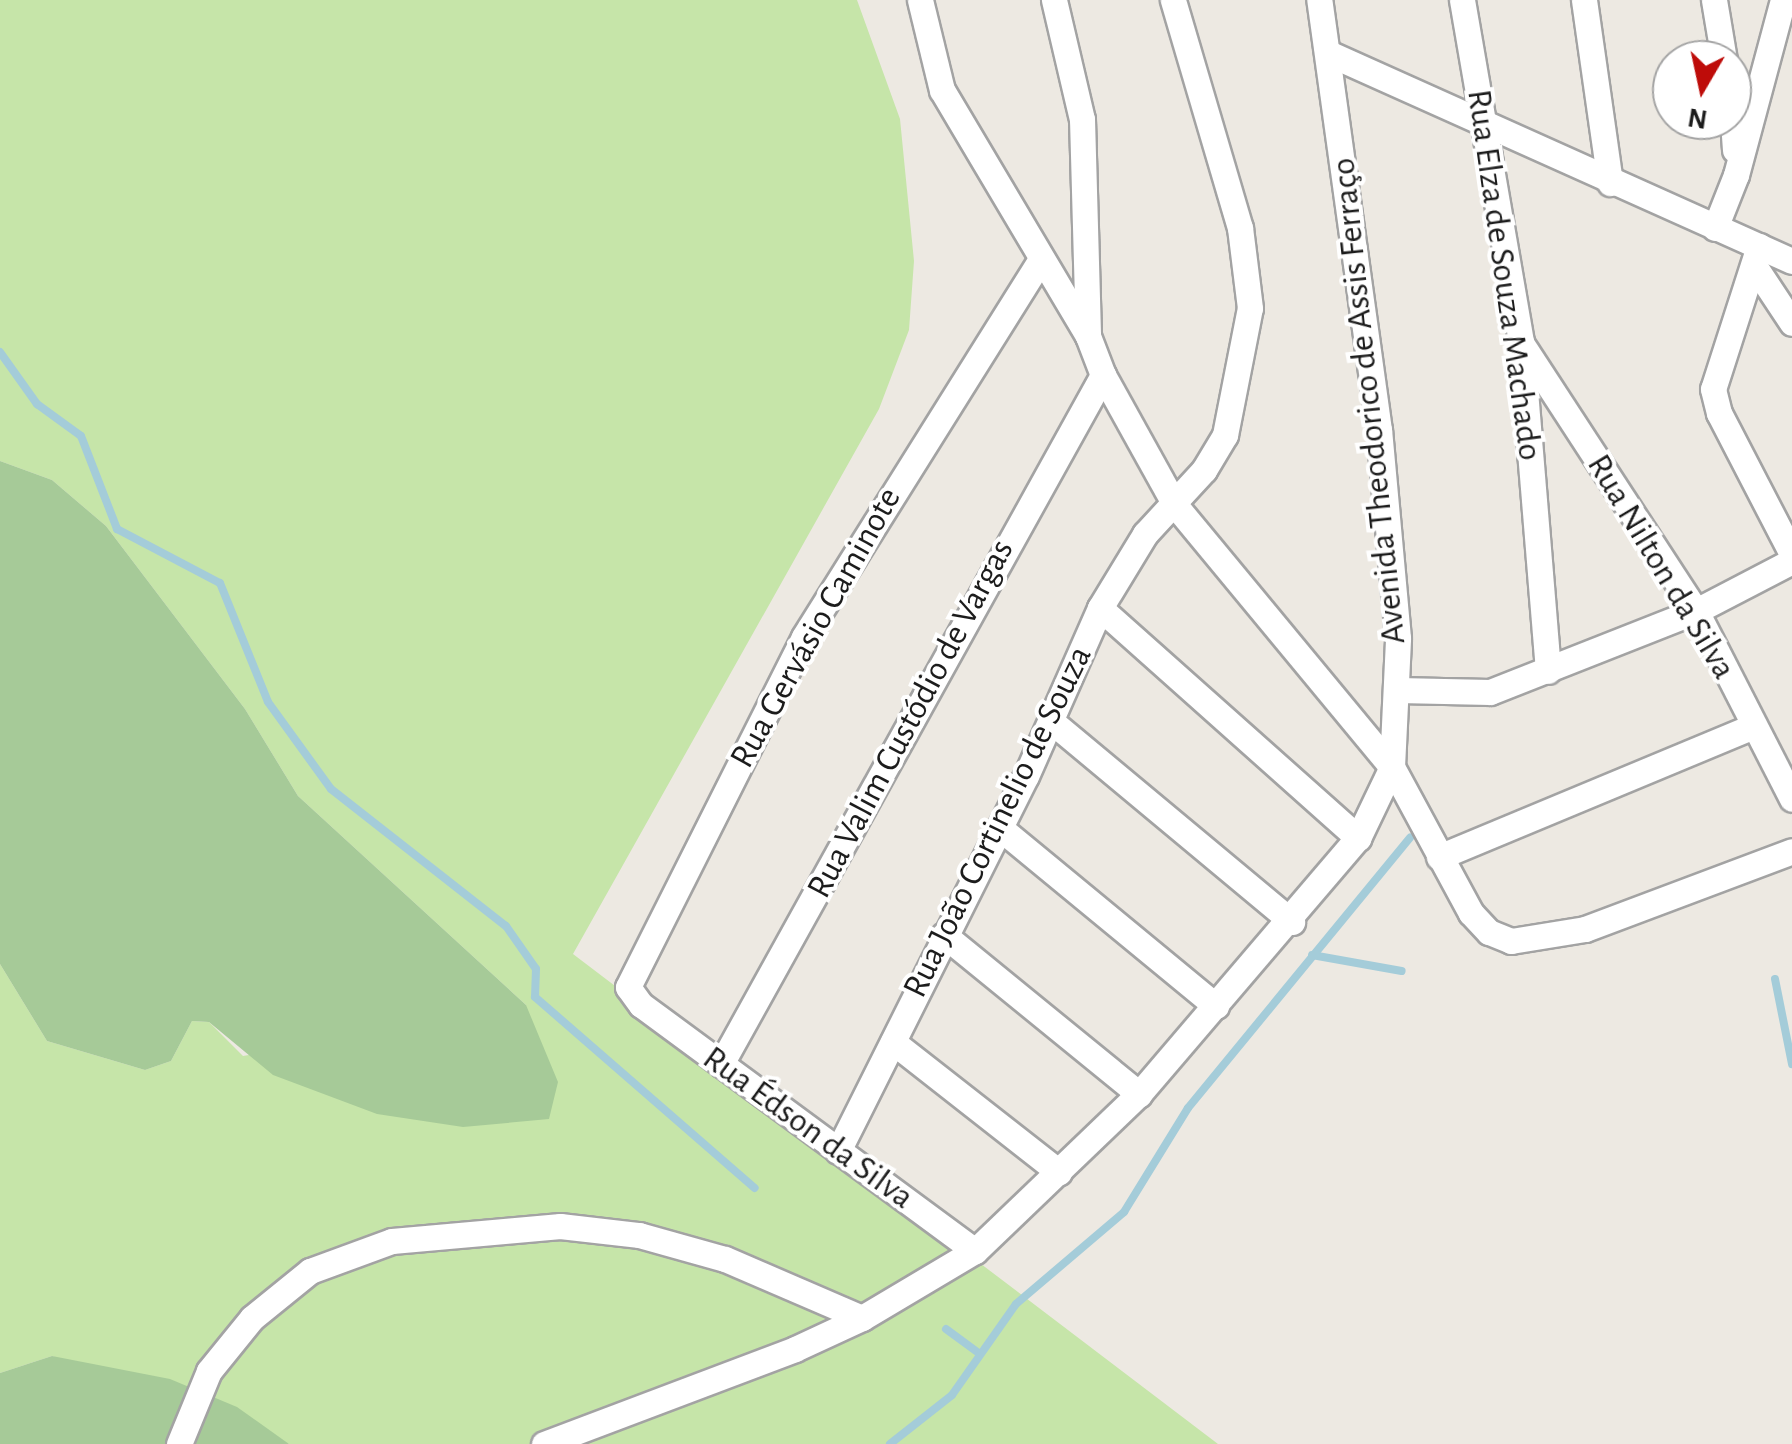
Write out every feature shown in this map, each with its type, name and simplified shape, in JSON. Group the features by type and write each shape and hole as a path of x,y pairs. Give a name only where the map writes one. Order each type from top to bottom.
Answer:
{"street":[{"path":"920,0 942,90 1039,262 1088,336 1102,375 1175,505 1392,767 1471,913 1489,932 1511,941 1585,929 1792,851"},
{"path":"1054,0 1082,119 1088,336"},
{"name":"Rua João Cortinelio de Souza","path":"838,1151 1000,828 1100,608 1145,534 1175,505 1225,435 1250,308 1240,228 1172,0"},
{"name":"Avenida Theodorico de Assis Ferraço","path":"544,1444 862,1318 975,1251 1138,1094 1292,922 1358,838 1392,767 1398,690 1379,430 1319,0"},
{"name":"Rua Elza de Souza Machado","path":"1462,0 1521,342 1548,672"},
{"path":"1584,0 1610,184"},
{"path":"1714,0 1721,40"},
{"path":"1715,228 1736,175 1783,0"},
{"path":"1328,52 1610,184 1715,228 1757,257 1792,323"},
{"path":"1734,140 1736,175"},
{"path":"1398,690 1490,692 1696,611 1792,558 1719,413 1714,389 1757,257"},
{"path":"1757,257 1792,261"},
{"name":"Rua Gervásio Caminote","path":"640,1005 628,987 630,974 804,637 1039,262"},
{"name":"Rua Nilton da Silva","path":"1521,342 1696,611 1792,799"},
{"name":"Rua Valim Custódio de Vargas","path":"721,1064 1102,375"},
{"path":"1100,608 1358,838"},
{"path":"1051,721 1292,922"},
{"path":"1439,857 1753,726"},
{"path":"1000,828 1216,1006"},
{"path":"944,935 1138,1094"},
{"name":"Rua Édson da Silva","path":"640,1005 975,1251"},
{"path":"893,1042 1059,1172"},
{"path":"179,1444 209,1372 252,1318 310,1271 392,1241 560,1226 639,1235 725,1259 862,1318"}],"green space":[{"path":"0,0 857,0 900,119 914,261 909,330 879,409 573,954 1218,1444 289,1444 52,1356 0,1373 0,964 47,1041 145,1070 171,1061 192,1021 209,1022 243,1056 526,1005 298,796 245,709 106,526 52,480 0,461"},
{"path":"0,461 52,480 106,526 245,709 298,796 526,1005 558,1082 549,1119 463,1127 377,1114 273,1075 209,1022 192,1021 171,1061 145,1070 47,1041 0,964"},
{"path":"52,1356 170,1379 237,1407 289,1444 0,1444 0,1373"}],"waterway":[{"path":"0,352 37,404 81,436 117,529 220,583 268,702 331,789 506,926 536,969 535,997 755,1188"},
{"path":"890,1444 952,1395 1016,1304 1124,1212 1188,1108 1410,838"},
{"path":"1312,955 1402,971"},
{"path":"1775,979 1792,1064"},
{"path":"946,1329 980,1354"}]}
